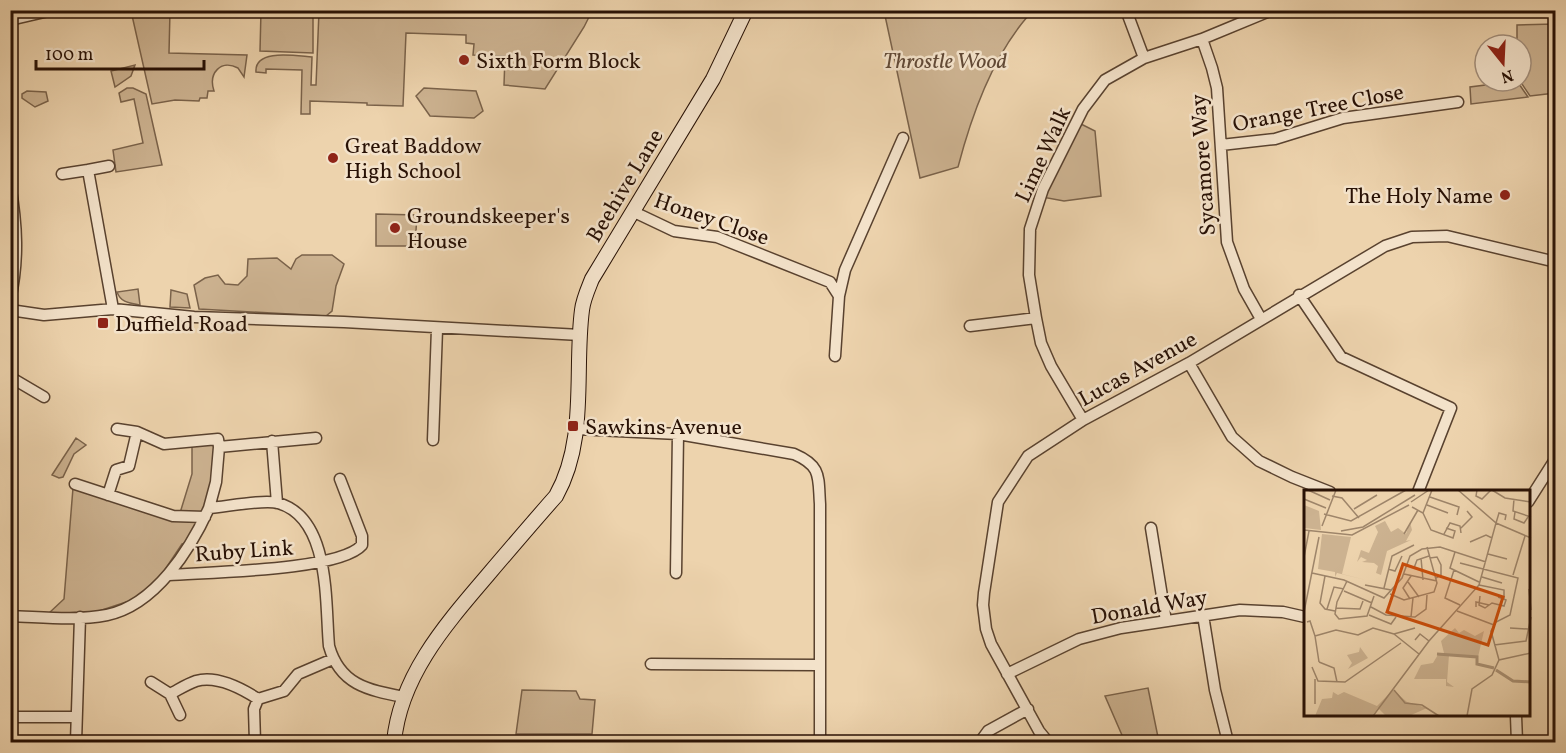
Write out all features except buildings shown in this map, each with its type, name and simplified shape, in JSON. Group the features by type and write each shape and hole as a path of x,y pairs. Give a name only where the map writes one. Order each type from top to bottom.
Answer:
{"main road":[{"name":"Beehive Lane","path":"394,742 404,698 420,663 449,620 556,496 563,483 576,429 582,307 592,279 713,79 746,10"}],"street":[{"path":"10,20 53,10"},
{"path":"1126,10 1144,58"},
{"name":"Lime Walk","path":"1083,420 1051,366 1041,343 1036,318 1029,275 1030,229 1043,189 1083,109 1105,80 1144,58 1202,39 1272,10"},
{"name":"Sycamore Way","path":"1202,39 1217,88 1227,242 1244,289 1261,319"},
{"name":"Orange Tree Close","path":"1221,145 1275,139 1343,118 1458,102"},
{"path":"835,356 838,296 845,270 903,138"},
{"path":"62,174 110,166"},
{"path":"88,170 113,309"},
{"path":"10,184 16,217 17,249 10,300"},
{"name":"Honey Close","path":"634,212 674,231 717,237 830,282 838,296"},
{"name":"Lucas Avenue","path":"1048,742 991,644 983,605 998,502 1028,456 1083,420 1190,363 1299,295 1385,246 1412,237 1447,236 1556,262"},
{"path":"1299,295 1341,357 1451,408 1419,490"},
{"path":"10,310 44,315 113,309 194,317 344,322 436,329 580,335"},
{"path":"970,327 1036,318"},
{"path":"433,441 436,329"},
{"path":"1190,363 1232,437 1259,461 1325,490"},
{"path":"10,377 44,397"},
{"path":"10,616 109,615 134,606 169,575 207,512 216,482 218,439 164,444 137,432 117,429"},
{"path":"576,429 678,434 794,454 809,460 817,472 820,504 820,742"},
{"path":"108,495 116,470 129,466 137,432"},
{"path":"676,573 678,434"},
{"path":"219,447 316,438"},
{"path":"272,441 277,503"},
{"path":"1530,499 1556,458"},
{"name":"Ruby Link","path":"169,575 322,563 357,551 362,545 362,536 340,478"},
{"path":"75,484 173,516 277,503 295,513 308,525 316,541 322,563 329,646 333,659 348,679 380,692 404,698"},
{"path":"1152,528 1167,621"},
{"name":"Donald Way","path":"1007,674 1078,639 1121,628 1240,610 1283,612 1304,617"},
{"path":"1203,615 1215,690 1228,742"},
{"path":"76,742 80,617"},
{"path":"170,694 197,681 225,682 258,699 284,691 298,674 333,659"},
{"path":"651,664 820,665"},
{"path":"151,682 170,694 180,715"},
{"path":"255,742 254,709 258,699"},
{"path":"980,742 988,731 1028,709"},
{"path":"10,717 76,717"},
{"path":"1516,717 1517,742"}],"green space":[{"path":"319,10 592,11 545,89 504,85 505,56 473,55 474,44 466,43 466,35 406,33 403,106 310,101 310,114 301,114 302,70 266,69 266,73 256,72 257,64 269,56 312,57 311,85 316,85"},
{"name":"Throstle Wood","path":"1019,10 1028,16 1015,32 994,68 969,128 958,167 920,178 884,11"},
{"path":"131,11 170,11 169,53 247,55 244,77 238,68 226,65 214,73 214,91 208,91 207,98 200,98 199,101 175,100 152,104"},
{"path":"261,11 313,11 313,53 260,51"},
{"path":"1555,24 1555,93 1530,96 1528,93 1533,93 1533,33 1517,33 1517,25"},
{"path":"135,65 131,76 115,87 111,71"},
{"path":"1470,87 1473,87 1473,93 1525,93 1528,97 1471,104"},
{"path":"127,88 133,88 146,94 162,165 116,172 113,150 143,143 134,99 121,102 119,93"},
{"path":"424,88 476,91 483,111 474,118 430,116 416,96"},
{"path":"27,91 46,92 48,101 35,107 22,98 22,94"},
{"path":"1079,123 1095,131 1101,196 1064,201 1042,197"},
{"path":"376,214 417,215 415,246 376,246"},
{"path":"302,255 332,255 344,264 336,286 332,311 326,316 199,309 194,285 205,278 218,275 225,284 238,285 247,276 248,259 277,258 291,269 296,259"},
{"path":"138,289 140,305 123,300 117,292"},
{"path":"171,290 187,294 190,308 170,307"},
{"path":"76,438 86,445 74,454 63,477 52,475"},
{"path":"209,443 214,446 216,460 204,513 180,513 192,474 192,445"},
{"path":"73,488 199,522 187,543 182,544 160,577 131,604 126,602 87,615 49,613 64,599"},
{"path":"1148,688 1159,742 1125,742 1105,696"},
{"path":"522,690 576,691 580,699 595,700 592,734 516,734"}],"place":[{"name":"Sixth Form Block","path":"464,60"},
{"name":"Great Baddow High School","path":"333,158"},
{"name":"The Holy Name","path":"1505,195"},
{"name":"Groundskeeper's House","path":"395,228"},
{"name":"Duffield Road","path":"103,323"},
{"name":"Sawkins Avenue","path":"573,426"}]}
